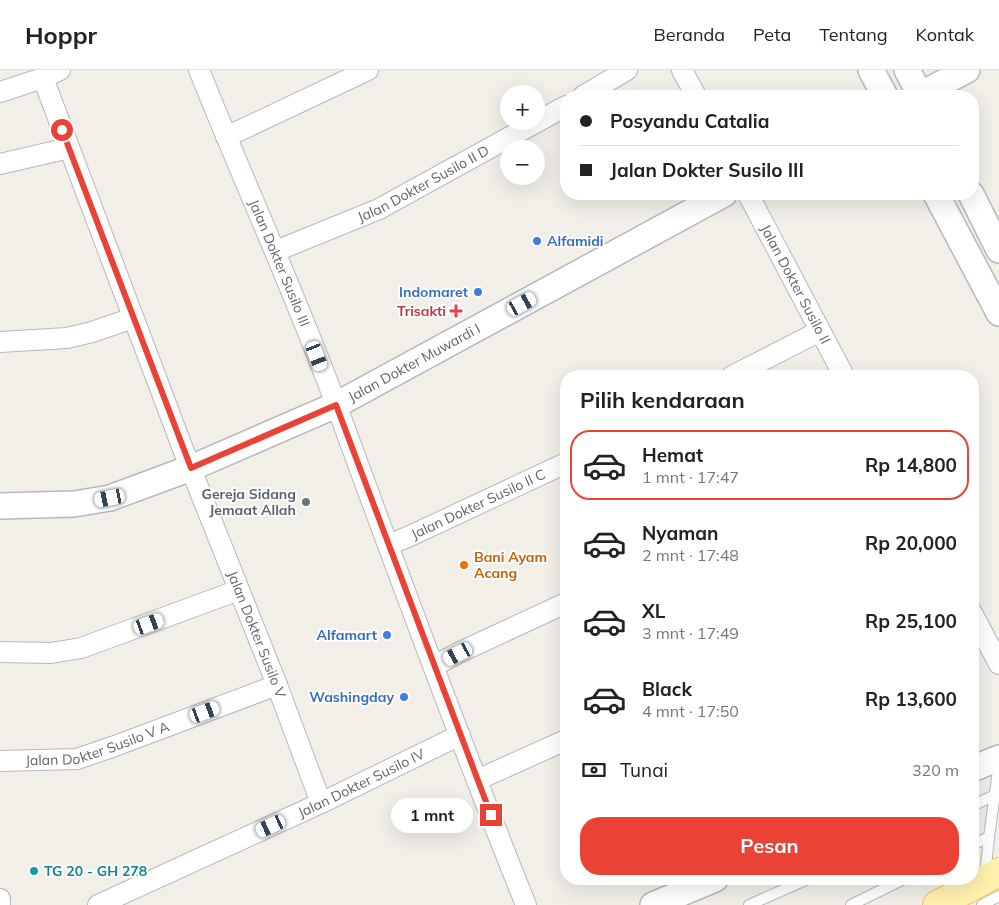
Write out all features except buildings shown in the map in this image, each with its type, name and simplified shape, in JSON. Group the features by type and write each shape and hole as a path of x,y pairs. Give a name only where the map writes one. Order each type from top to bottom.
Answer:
{"main road":[{"path":"937,905 991,888"}],"street":[{"name":"Jalan Dokter Susilo III","path":"199,70 276,251 526,905"},
{"path":"226,137 368,70"},
{"path":"593,90 627,70"},
{"path":"682,70 693,90"},
{"path":"871,70 882,90"},
{"path":"907,70 917,90"},
{"path":"931,90 967,70"},
{"path":"0,92 51,74"},
{"name":"Jalan Dokter Susilo V","path":"51,74 69,148 191,468 277,685 320,803"},
{"name":"Jalan Dokter Susilo II D","path":"276,251 379,209 560,109"},
{"path":"0,164 69,148"},
{"name":"Jalan Dokter Muwardi I","path":"0,506 74,504 110,498 191,468 336,405 713,200"},
{"name":"Jalan Dokter Susilo II","path":"751,200 841,370"},
{"path":"939,200 999,313"},
{"path":"974,200 999,250"},
{"path":"0,342 67,338 133,318"},
{"path":"743,370 820,330"},
{"name":"Jalan Dokter Susilo II C","path":"388,545 507,492 560,466"},
{"path":"0,652 51,654 81,648 239,590"},
{"path":"434,666 560,606"},
{"path":"979,626 999,664"},
{"name":"Jalan Dokter Susilo V A","path":"0,761 78,759 277,685"},
{"name":"Jalan Dokter Susilo IV","path":"98,905 320,803 460,735"},
{"path":"478,780 560,743"},
{"path":"979,766 999,758"},
{"path":"653,905 701,885"},
{"path":"0,899 0,905"}],"lane":[{"path":"991,888 989,837 999,763"},
{"path":"979,803 995,795"},
{"path":"979,842 989,837"},
{"path":"749,905 794,885"},
{"path":"851,905 892,885"}],"place":[{"name":"Alfamidi","path":"537,241"},
{"name":"Indomaret","path":"478,292"},
{"name":"Trisakti","path":"456,311"},
{"name":"Gereja Sidang Jemaat Allah","path":"306,502"},
{"name":"Bani Ayam Acang","path":"464,565"},
{"name":"Alfamart","path":"387,635"},
{"name":"Washingday","path":"404,697"},
{"name":"TG 20 - GH 278","path":"34,871"}],"route":[{"path":"62,130 191,468 336,405 491,815"}]}
